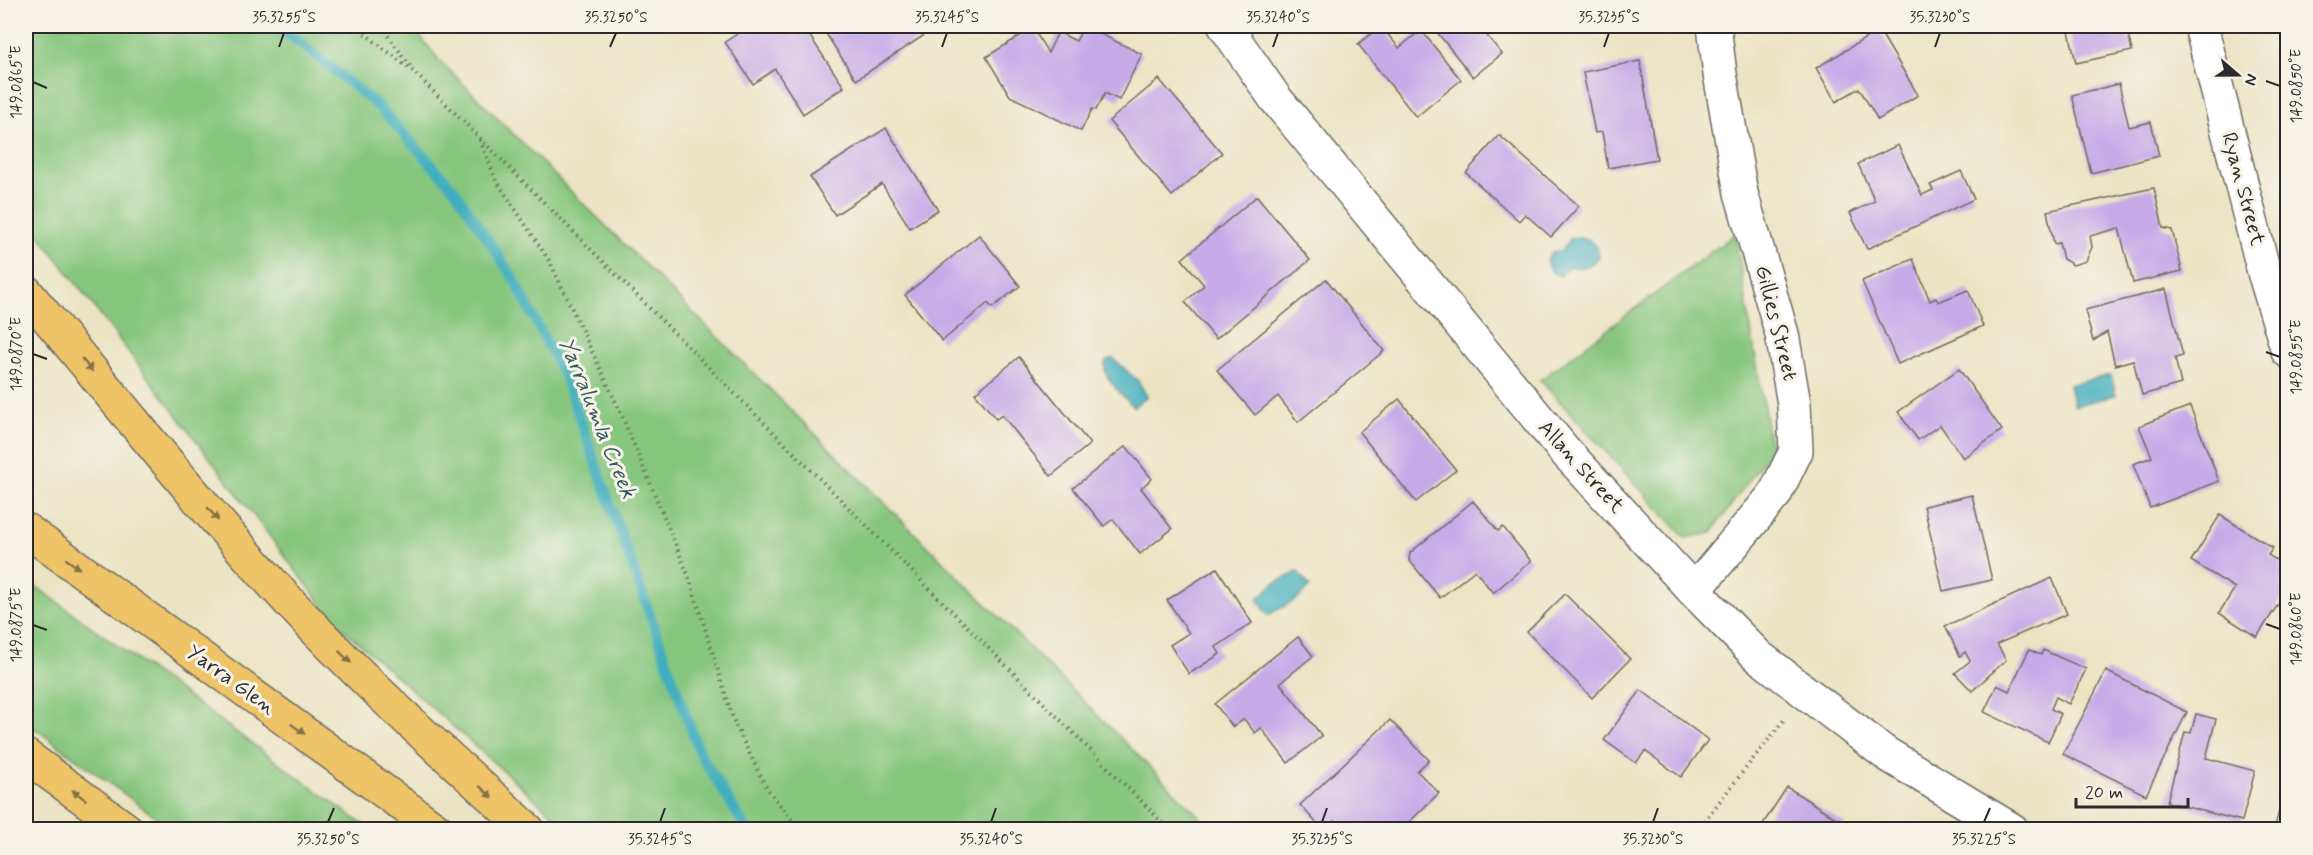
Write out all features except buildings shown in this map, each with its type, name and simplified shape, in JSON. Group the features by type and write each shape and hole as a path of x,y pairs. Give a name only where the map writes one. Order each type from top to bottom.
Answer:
{"highway":[{"path":"26,292 246,554 317,630 449,759 528,830"},
{"name":"Yarra Glen","path":"26,530 437,830"},
{"path":"26,756 127,830"}],"street":[{"name":"Allan Street","path":"1225,26 1275,98 1557,441 1694,591 1758,656 1885,753 2012,830"},
{"name":"Gillies Street","path":"1694,591 1775,494 1796,451 1794,404 1782,334 1741,193 1713,26"},
{"name":"Ryan Street","path":"2201,26 2261,261 2288,351"}],"path":[{"path":"355,26 414,72 1170,830"},
{"path":"381,26 414,72"},
{"path":"478,136 496,180 550,262 620,411 689,577 734,722 766,787 800,830"},
{"path":"1697,830 1792,711"}],"green space":[{"path":"26,26 412,26 439,60 1212,829 569,829 336,623 26,218"},
{"path":"1735,234 1771,450 1711,533 1685,538 1540,380"},
{"path":"26,579 369,829 172,829 26,722"}],"water":[{"path":"1572,237 1588,239 1597,246 1599,257 1586,267 1569,266 1561,276 1553,273 1547,265 1547,259 1552,252 1562,250"},
{"path":"1113,358 1138,381 1147,396 1134,407 1106,374 1105,362"},
{"path":"2111,375 2116,395 2074,406 2069,385"},
{"path":"1298,572 1310,586 1298,599 1268,615 1257,599 1276,582"}],"waterway":[{"name":"Yarralumla Creek","path":"274,26 295,39 379,107 455,190 514,279 565,378 700,754 747,830"}]}
